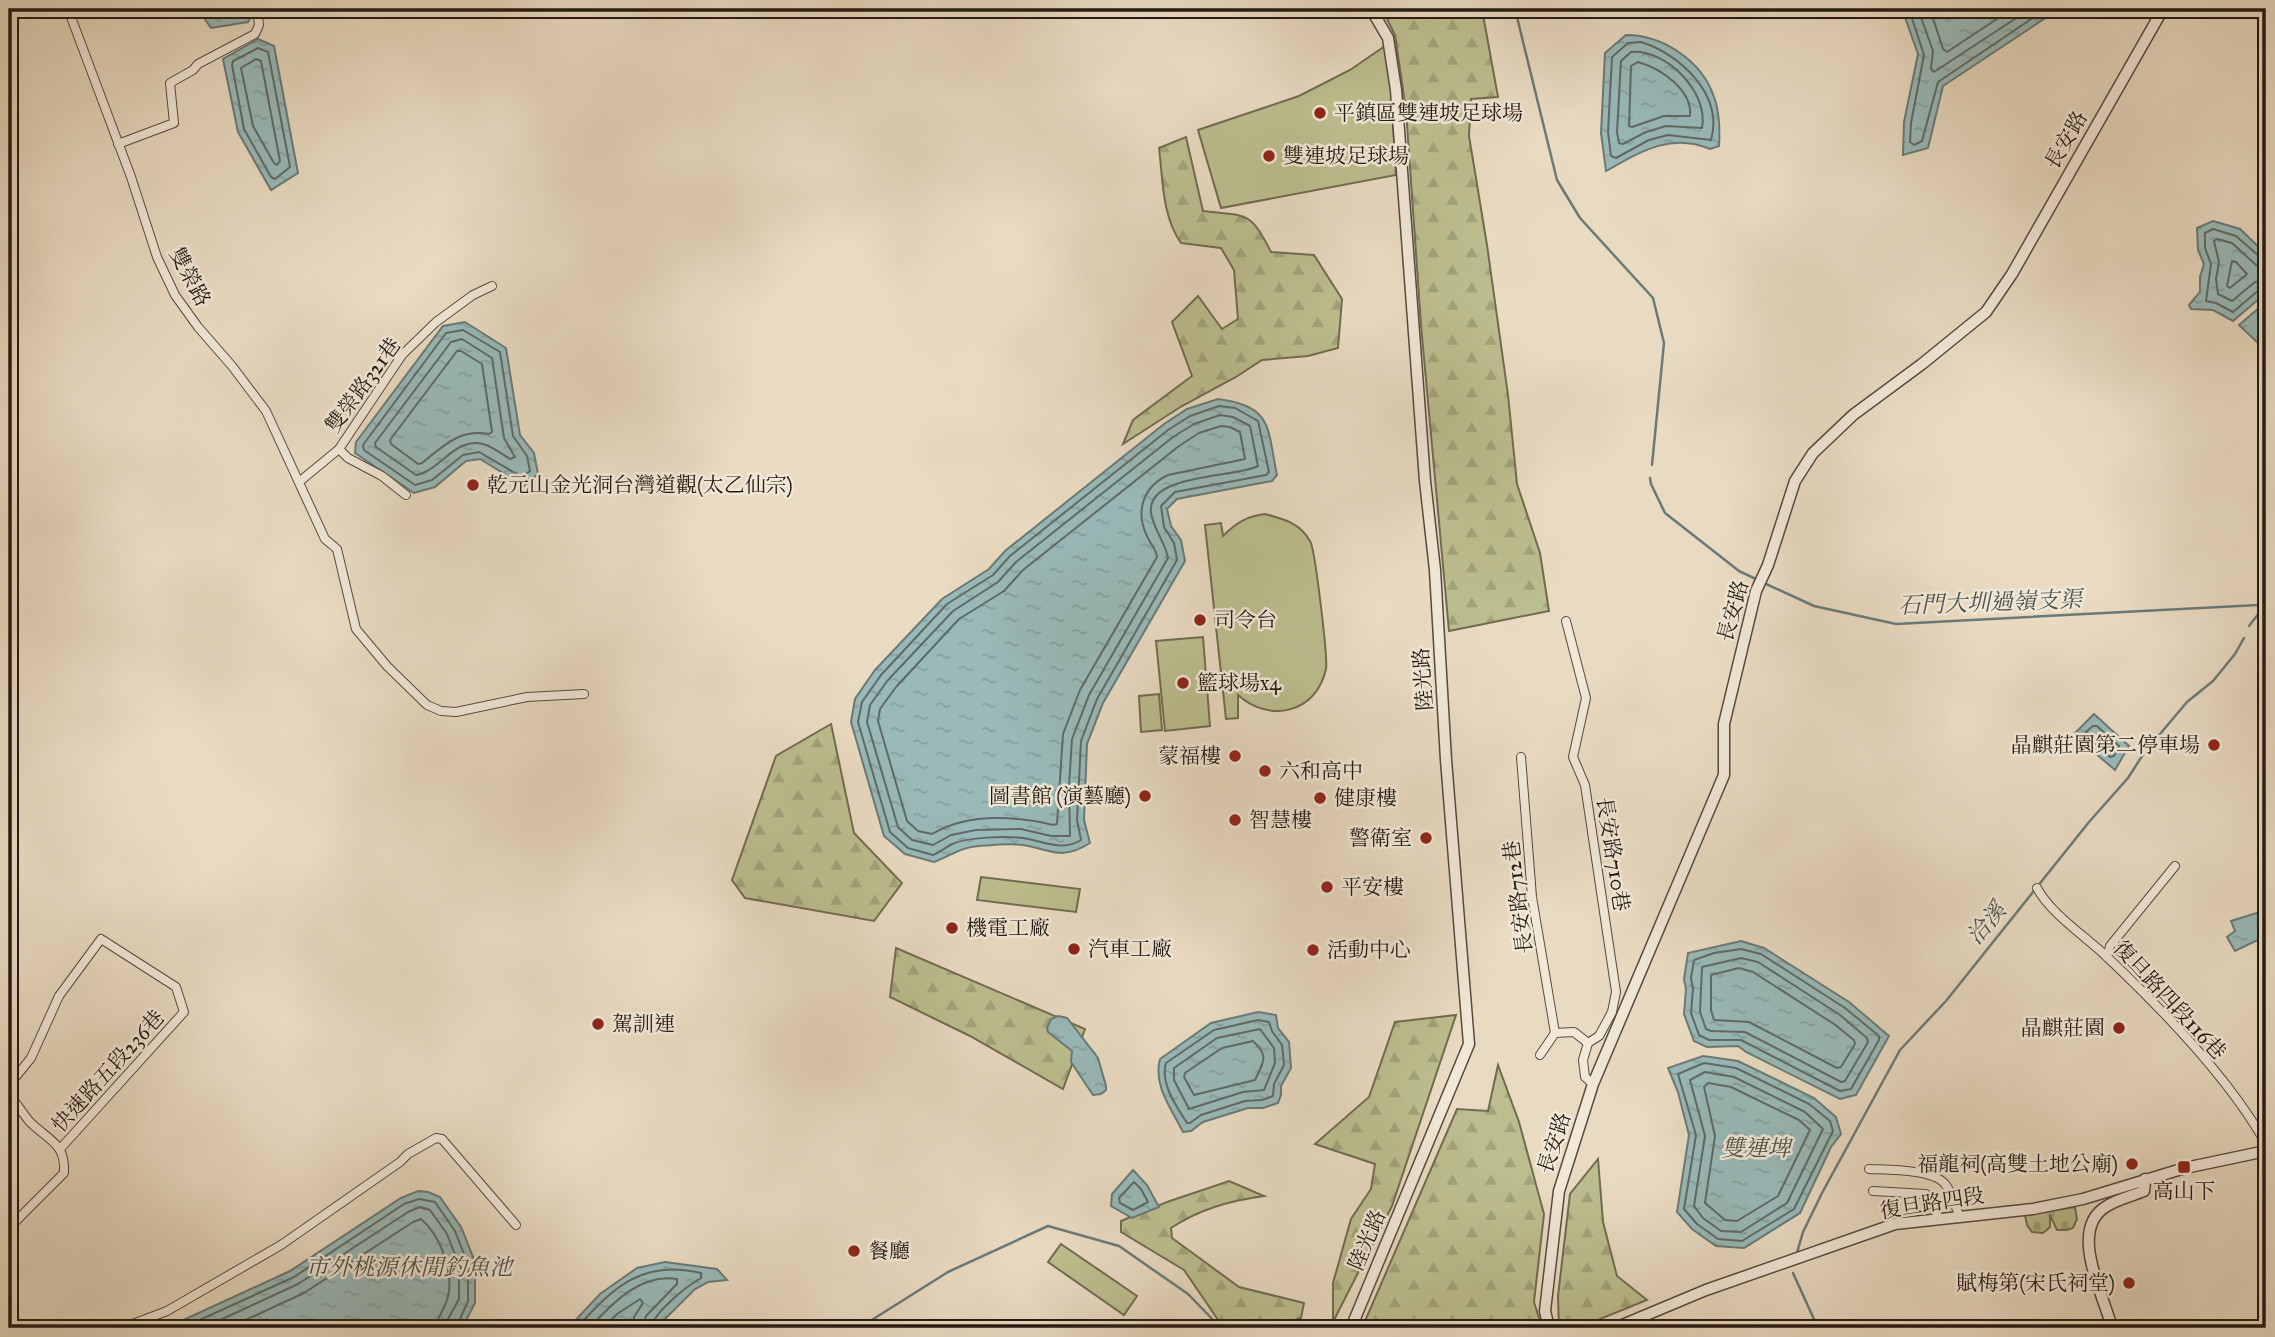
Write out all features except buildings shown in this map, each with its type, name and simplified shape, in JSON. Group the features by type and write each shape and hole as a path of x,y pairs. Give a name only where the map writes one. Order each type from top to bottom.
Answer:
{"street":[{"name":"雙榮路","path":"68,9 131,177 157,257 175,295 266,411 325,539 337,549 356,629 387,666 427,705 441,711 456,712 527,696 584,694"},
{"path":"118,144 174,123 170,83 193,70 198,64 255,34 259,25 257,9"},
{"name":"陸光路","path":"1350,1328 1469,1044 1435,570 1422,454 1396,90 1388,38 1371,9"},
{"name":"長安路","path":"1549,1328 1545,1311 1559,1191 1594,1084 1724,775 1724,723 1756,591 1795,481 1813,453 1853,415 1986,312 2012,274 2163,9"},
{"name":"雙榮路321巷","path":"299,482 339,449 402,355 436,322 473,295 492,286"},
{"path":"339,449 348,458 382,476 406,495"},
{"name":"長安路710巷","path":"1566,621 1586,698 1573,757 1585,785 1616,992 1612,1012 1599,1036 1588,1043"},
{"name":"長安路712巷","path":"1521,757 1532,897 1555,1032"},
{"path":"2107,957 2110,946 2175,866"},
{"name":"復旦路四段116巷","path":"2037,888 2056,911 2107,957 2198,1052 2251,1117 2266,1144"},
{"name":"快速路五段236巷","path":"9,1085 31,1058 59,996 101,939 176,987 184,1012 60,1149"},
{"path":"1540,1055 1555,1032 1574,1032 1588,1043 1583,1060 1585,1077 1594,1084"},
{"name":"快速路五段236巷","path":"9,1094 30,1122 60,1149 65,1163 64,1173 9,1228"},
{"path":"122,1328 167,1311 281,1245 408,1154 436,1138 442,1139 516,1225"},
{"name":"復旦路四段","path":"1615,1328 1706,1290 1895,1224 2033,1209 2083,1199 2145,1178 2266,1151"},
{"path":"1869,1169 1938,1177 1947,1185 1959,1215"},
{"path":"2112,1328 2088,1247 2088,1230 2095,1217 2107,1206 2144,1191 2145,1178"},
{"path":"1873,1191 1926,1194 1939,1218"}],"green space":[{"path":"1382,9 1482,9 1498,97 1471,99 1469,136 1508,395 1517,484 1540,553 1549,611 1449,631 1421,325 1406,110 1395,35"},
{"name":"平鎮區雙連坡足球場","path":"1385,46 1391,89 1396,175 1221,208 1198,130 1299,96 1350,70"},
{"path":"1186,137 1203,211 1246,218 1258,229 1271,252 1314,255 1342,299 1338,348 1308,356 1262,360 1123,444 1133,420 1192,376 1172,322 1198,296 1222,329 1238,319 1234,270 1221,248 1181,243 1170,221 1159,148"},
{"path":"1265,514 1296,526 1310,541 1321,604 1326,669 1321,684 1302,704 1277,711 1250,704 1238,695 1238,718 1226,719 1205,525 1221,523 1223,536 1242,521"},
{"name":"籃球場x4","path":"1203,637 1210,726 1165,731 1156,641"},
{"path":"1159,694 1162,730 1141,732 1139,696"},
{"path":"831,724 854,833 902,883 874,921 745,898 732,880 776,756"},
{"path":"981,877 1080,889 1076,912 977,900"},
{"path":"896,948 1085,1029 1063,1089 970,1036 890,997"},
{"path":"1456,1015 1392,1206 1333,1322 1333,1283 1351,1219 1371,1189 1375,1164 1315,1144 1369,1097 1395,1022"},
{"path":"1498,1065 1519,1122 1544,1214 1534,1302 1542,1328 1362,1328 1457,1109 1488,1111"},
{"path":"1598,1159 1603,1222 1617,1276 1647,1300 1578,1328 1559,1328 1558,1296 1570,1194"},
{"path":"1229,1181 1264,1196 1227,1203 1193,1216 1171,1228 1172,1238 1239,1287 1304,1303 1301,1318 1269,1328 1223,1327 1184,1270 1121,1232 1121,1221"},
{"path":"2075,1207 2077,1219 2073,1228 2057,1230 2050,1215 2050,1227 2043,1233 2032,1232 2027,1225 2025,1215"},
{"path":"1061,1244 1137,1296 1124,1315 1048,1262"}],"water":[{"path":"198,9 252,9 252,14 248,22 211,28"},
{"path":"1902,9 2059,9 1943,86 1928,148 1903,155 1904,122 1918,54"},
{"path":"1626,35 1640,36 1667,45 1679,52 1700,72 1716,103 1719,146 1710,149 1696,144 1669,143 1644,151 1606,171 1601,133 1605,53"},
{"path":"258,39 274,46 298,173 271,190 238,132 223,59"},
{"path":"2213,221 2240,229 2266,254 2266,293 2233,321 2213,310 2191,309 2189,305 2200,292 2200,277 2204,264 2198,250 2197,228"},
{"path":"2266,302 2266,340 2260,345 2239,325"},
{"path":"465,322 506,348 520,435 534,453 538,474 524,486 480,459 466,461 435,487 414,493 355,453 356,442 443,326"},
{"path":"1218,399 1236,402 1259,414 1269,433 1277,475 1272,481 1177,499 1167,509 1171,526 1181,540 1185,561 1103,703 1087,744 1084,820 1090,843 1064,853 1018,844 973,847 934,862 905,854 884,836 851,722 855,699 875,670 942,599 989,569 1005,551 1164,424 1187,409"},
{"path":"2094,714 2129,746 2115,770 2076,737 2075,733"},
{"path":"2266,910 2266,936 2235,951 2227,937 2235,931 2231,921"},
{"name":"雙連埤","path":"1741,941 1764,948 1849,1002 1889,1036 1856,1095 1840,1099 1738,1046 1707,1047 1694,1041 1684,1014 1684,979 1688,953"},
{"path":"1258,1012 1276,1015 1278,1028 1289,1042 1291,1068 1281,1086 1278,1103 1263,1108 1248,1108 1203,1122 1191,1131 1183,1132 1161,1088 1158,1069 1160,1059 1211,1023"},
{"path":"1058,1016 1067,1018 1098,1058 1106,1086 1106,1090 1101,1094 1093,1095 1071,1062 1072,1051 1048,1032 1051,1019"},
{"name":"雙連埤","path":"1703,1056 1738,1061 1814,1098 1836,1117 1841,1134 1831,1147 1800,1213 1744,1248 1716,1246 1692,1229 1677,1212 1689,1135 1678,1092 1668,1068"},
{"path":"1133,1170 1147,1185 1159,1207 1132,1218 1111,1206 1112,1194"},
{"name":"市外桃源休閒釣魚池","path":"418,1191 440,1197 461,1227 475,1262 475,1303 462,1328 166,1328 290,1271 401,1198"},
{"path":"665,1262 717,1269 727,1280 708,1282 695,1289 656,1328 568,1328 600,1294 637,1268"}],"waterway":[{"name":"石門大圳過嶺支渠","path":"1515,9 1557,180 1580,218 1653,298 1664,343 1652,465"},
{"name":"石門大圳過嶺支渠","path":"1650,478 1665,513 1739,571 1758,580"},
{"name":"石門大圳過嶺支渠","path":"1764,583 1814,606 1896,624 2258,605"},
{"name":"洽溪","path":"2249,626 2266,604"},
{"name":"洽溪","path":"1796,1256 1803,1232 1822,1193 1900,1050 1946,1001 2089,822 2128,778 2144,753 2187,702 2213,681 2244,638"},
{"path":"859,1328 948,1272 1048,1226 1119,1246 1188,1294 1221,1328"},
{"name":"洽溪","path":"1793,1273 1818,1328"}],"place":[{"name":"平鎮區雙連坡足球場","path":"1320,113"},
{"name":"雙連坡足球場","path":"1269,156"},
{"name":"乾元山金光洞台灣道觀(太乙仙宗)","path":"473,485"},
{"name":"司令台","path":"1200,620"},
{"name":"籃球場x4","path":"1183,683"},
{"name":"晶麒莊園第二停車場","path":"2214,745"},
{"name":"蒙福樓","path":"1235,756"},
{"name":"六和高中","path":"1265,771"},
{"name":"圖書館 (演藝廳)","path":"1145,796"},
{"name":"健康樓","path":"1320,798"},
{"name":"智慧樓","path":"1235,820"},
{"name":"警衛室","path":"1426,838"},
{"name":"平安樓","path":"1327,887"},
{"name":"機電工廠","path":"952,928"},
{"name":"汽車工廠","path":"1074,949"},
{"name":"活動中心","path":"1313,950"},
{"name":"駕訓連","path":"598,1024"},
{"name":"晶麒莊園","path":"2119,1028"},
{"name":"福龍祠(高雙土地公廟)","path":"2132,1164"},
{"name":"高山下","path":"2184,1167"},
{"name":"餐廳","path":"854,1251"},
{"name":"賦梅第(宋氏祠堂)","path":"2129,1283"}]}
